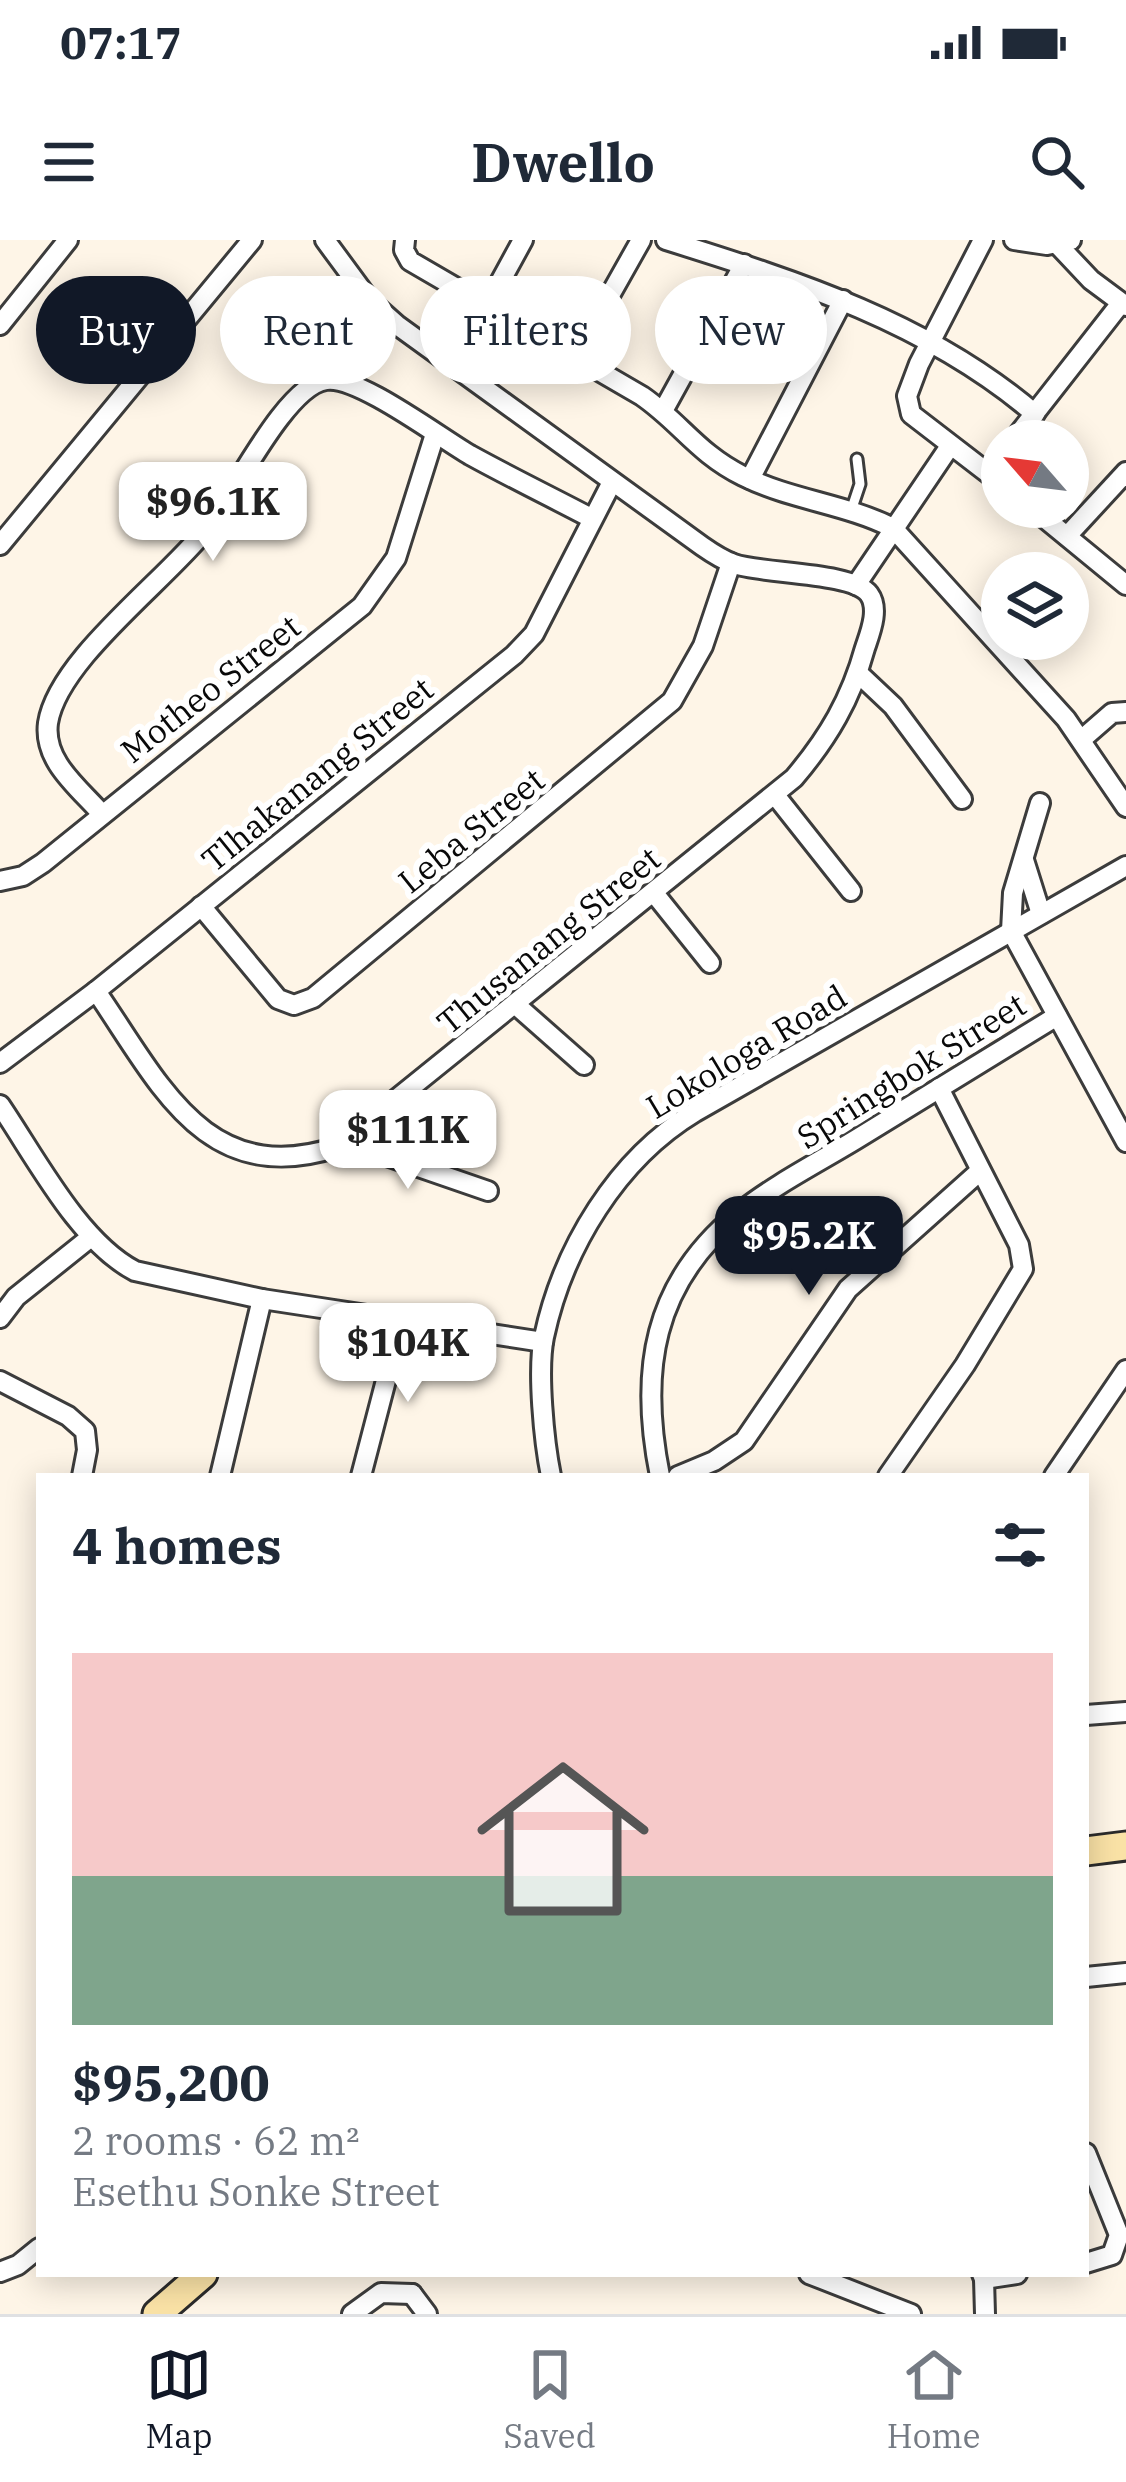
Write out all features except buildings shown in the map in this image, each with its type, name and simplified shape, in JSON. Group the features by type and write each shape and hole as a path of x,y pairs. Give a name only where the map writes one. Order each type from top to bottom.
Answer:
{"street":[{"path":"0,325 68,240"},
{"path":"0,545 252,240"},
{"path":"325,240 370,301 397,325 731,563 856,585 950,446"},
{"path":"405,240 410,261 436,276"},
{"path":"504,276 524,240"},
{"path":"621,276 641,240"},
{"path":"666,240 843,300 982,372 1035,414"},
{"path":"981,469 911,414 907,402 919,364 983,240"},
{"path":"1014,240 1065,243 1091,280 1123,304 1030,420"},
{"path":"663,411 744,264"},
{"path":"750,479 843,300"},
{"path":"101,813 50,753 47,726 59,693 104,634 162,580 209,526 294,400 319,381 341,381 384,401 435,434 591,518"},
{"path":"617,384 663,411 696,448 750,479 893,528 1082,740 1126,807"},
{"name":"Motheo Street","path":"0,880 23,876 43,863 362,606 396,558 435,434"},
{"path":"1067,536 1126,472"},
{"name":"Tlhakanang Street","path":"0,1063 514,655 534,634 612,482"},
{"path":"1057,528 1126,585"},
{"name":"Leba Street","path":"202,906 278,999 293,1005 313,998 672,701 703,646 731,563"},
{"name":"Thusanang Street","path":"96,991 170,1098 210,1138 239,1149 303,1158 346,1142 776,795 821,747 843,711 872,623 872,598 856,585"},
{"path":"858,673 893,706 962,799"},
{"path":"1082,740 1112,713 1126,712"},
{"path":"776,795 851,891"},
{"path":"1040,802 1013,893 1011,931 1123,1128"},
{"path":"1024,860 1041,914"},
{"name":"Lokologa Road","path":"551,1473 543,1342 568,1259 637,1159 663,1132 1126,866"},
{"path":"654,893 710,963"},
{"path":"516,1005 584,1065"},
{"name":"Springbok Street","path":"659,1473 651,1431 650,1375 662,1325 688,1269 705,1245 742,1210 1057,1016"},
{"path":"890,1473 965,1365 1023,1269 1019,1244 939,1088"},
{"path":"0,1105 91,1237 118,1263 153,1278 262,1299 543,1342"},
{"path":"346,1142 488,1191"},
{"path":"685,1473 744,1441 848,1289 980,1171"},
{"path":"0,1318 16,1298 91,1237"},
{"path":"221,1473 262,1299"},
{"path":"362,1473 402,1319"},
{"path":"1056,1473 1126,1370"},
{"path":"0,1381 68,1416 85,1431 83,1473"},
{"path":"1089,1715 1126,1712"},
{"path":"1089,1851 1126,1846"},
{"path":"1089,1977 1126,1973"},
{"path":"1089,2160 1119,2235 1112,2255 1089,2262"},
{"path":"0,2272 36,2250"},
{"path":"157,2314 200,2277"},
{"path":"412,2294 420,2277"},
{"path":"817,2277 911,2314"},
{"path":"983,2277 985,2314"},
{"path":"352,2314 381,2293 412,2294"},
{"path":"412,2294 427,2314"}],"lane":[{"path":"851,511 860,484 857,459"}]}
